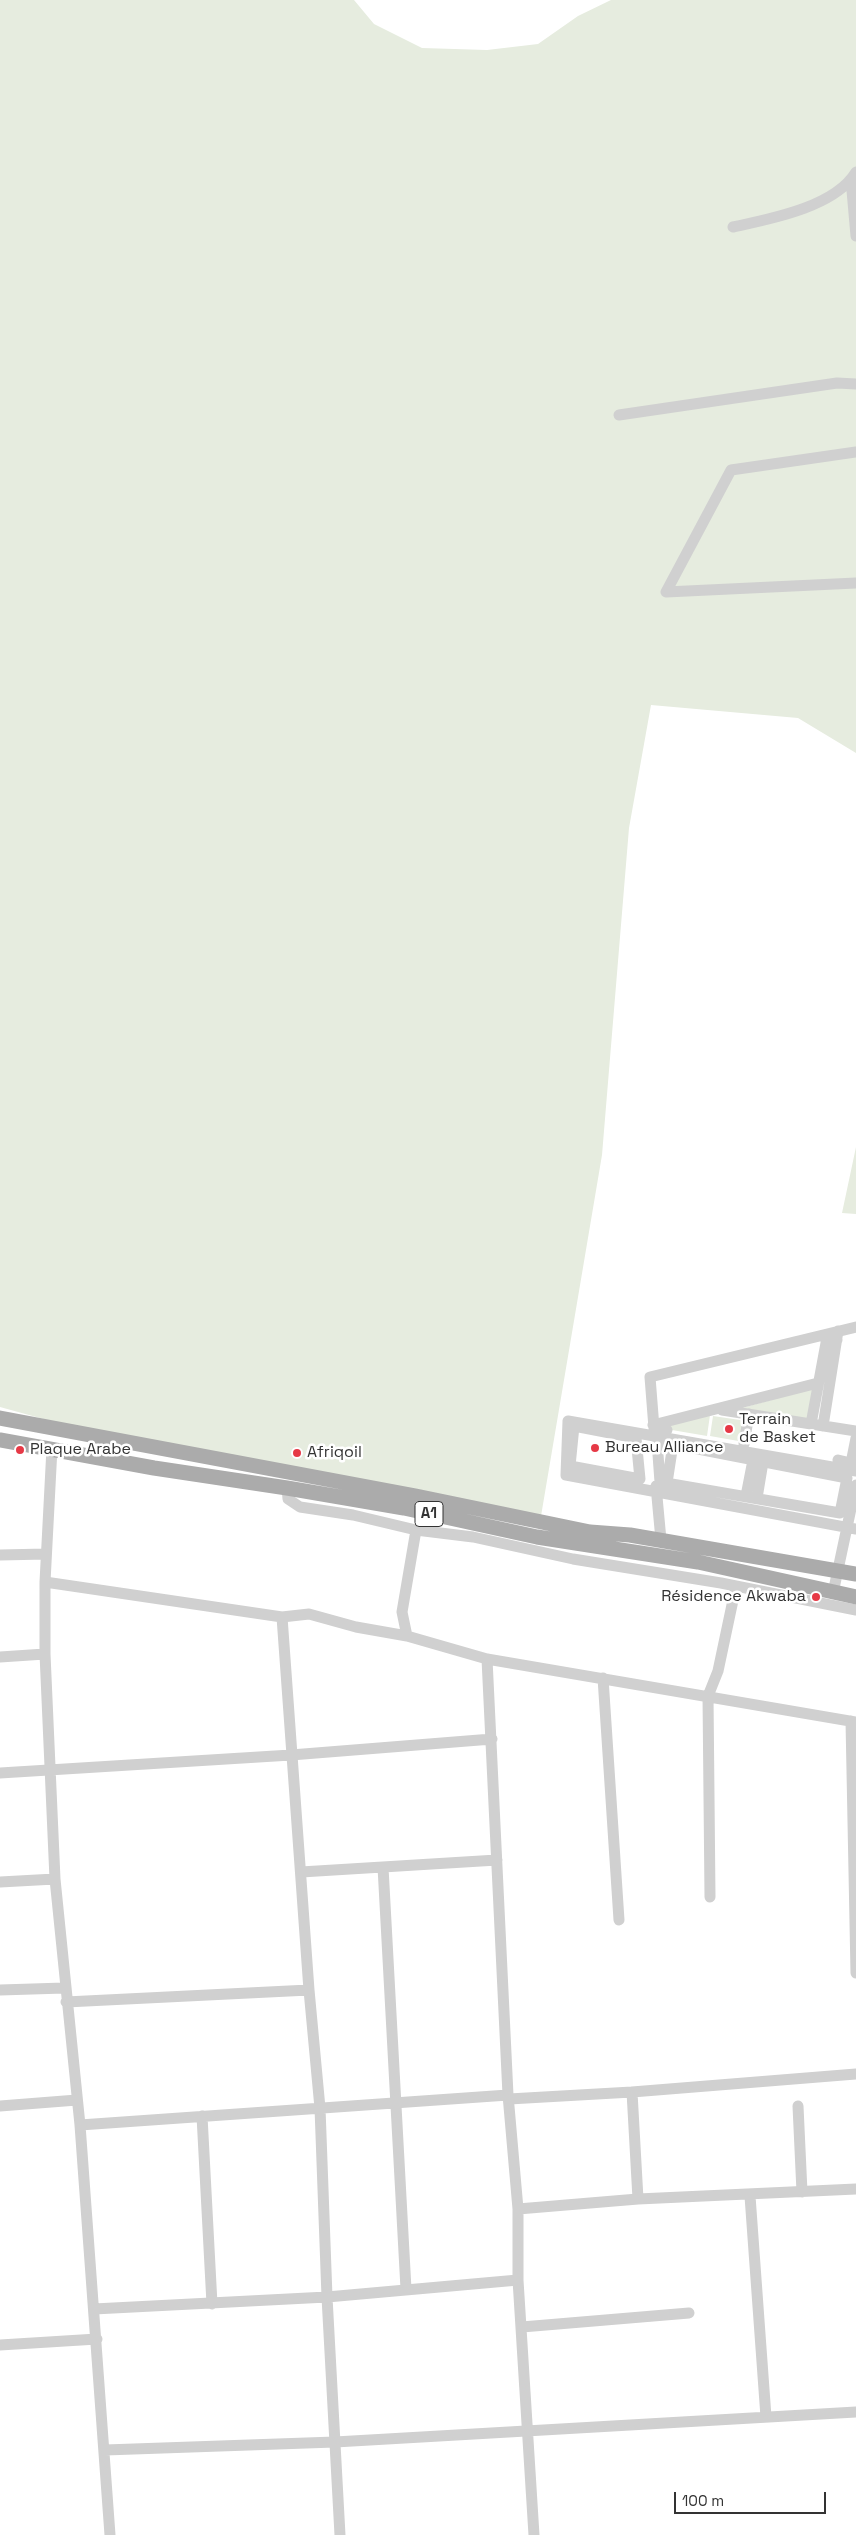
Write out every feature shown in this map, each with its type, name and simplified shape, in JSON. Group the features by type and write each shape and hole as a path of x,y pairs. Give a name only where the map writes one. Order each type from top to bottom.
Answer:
{"main road":[{"name":"A1","path":"0,1418 416,1496 590,1532 661,1540 856,1574"},
{"name":"A1","path":"0,1440 154,1468 404,1508 537,1537 698,1562 856,1597"}],"street":[{"path":"733,227 794,212 830,194 854,175"},
{"path":"854,175 856,236"},
{"path":"619,415 837,383 856,384"},
{"path":"856,452 730,470 666,592 856,583"},
{"path":"652,1429 646,1373 856,1322"},
{"path":"811,1424 826,1343 856,1327"},
{"path":"661,1540 656,1491 650,1377 838,1336"},
{"path":"823,1426 838,1336"},
{"path":"652,1429 717,1409 818,1383"},
{"path":"717,1409 856,1431"},
{"path":"744,1444 749,1414"},
{"path":"852,1528 566,1475 568,1421 652,1429 856,1471"},
{"path":"574,1426 636,1438 640,1479 570,1466 574,1426"},
{"path":"652,1429 851,1463 856,1438"},
{"path":"657,1441 673,1444 758,1461 847,1478 840,1513 660,1482 657,1441"},
{"path":"667,1483 673,1444"},
{"path":"52,1448 44,1582 45,1654 55,1879 64,1988 80,2125 110,2535"},
{"path":"752,1497 758,1461"},
{"path":"833,1592 837,1570 852,1528 856,1485"},
{"path":"287,1488 288,1499 300,1506 353,1515 416,1530 473,1537 573,1559 736,1586 856,1610"},
{"path":"408,1636 402,1612 416,1530"},
{"path":"0,1555 46,1554"},
{"path":"44,1582 282,1617 310,1614 356,1627 408,1636 487,1659 853,1721 856,1974"},
{"path":"710,1897 708,1696 718,1671 736,1586"},
{"path":"282,1617 309,1990 320,2108 327,2297 340,2535"},
{"path":"0,1657 45,1654"},
{"path":"487,1659 508,2097 518,2209 518,2280 534,2535"},
{"path":"603,1678 620,1920"},
{"path":"0,1772 291,1755 492,1739"},
{"path":"301,1872 497,1860"},
{"path":"384,1867 406,2289"},
{"path":"0,1882 55,1879"},
{"path":"0,1990 64,1988"},
{"path":"66,2002 309,1990"},
{"path":"80,2125 396,2103 632,2092 856,2074"},
{"path":"632,2092 638,2199"},
{"path":"0,2106 77,2100"},
{"path":"798,2106 802,2192"},
{"path":"202,2116 212,2304"},
{"path":"518,2209 638,2199 750,2196 856,2189"},
{"path":"750,2196 766,2417"},
{"path":"94,2309 327,2297 518,2280"},
{"path":"522,2327 689,2313"},
{"path":"0,2345 97,2339"},
{"path":"105,2450 335,2442 856,2412"}],"shaded area":[{"path":"0,0 354,0 374,24 422,48 487,50 538,44 578,16 611,0 856,0 856,753 798,718 651,705 629,828 602,1155 540,1522 105,1436 0,1407"},
{"path":"856,1147 856,1214 842,1213"},
{"path":"815,1388 810,1422 738,1409"},
{"path":"710,1415 707,1436 666,1429 666,1424"},
{"name":"Terrain de Basket","path":"713,1416 747,1421 744,1442 710,1436"}],"place":[{"name":"Terrain de Basket","path":"729,1429"},
{"name":"Bureau Alliance","path":"595,1448"},
{"name":"Plaque Arabe","path":"20,1450"},
{"name":"Afriqoil","path":"297,1453"},
{"name":"Résidence Akwaba","path":"816,1597"}]}
